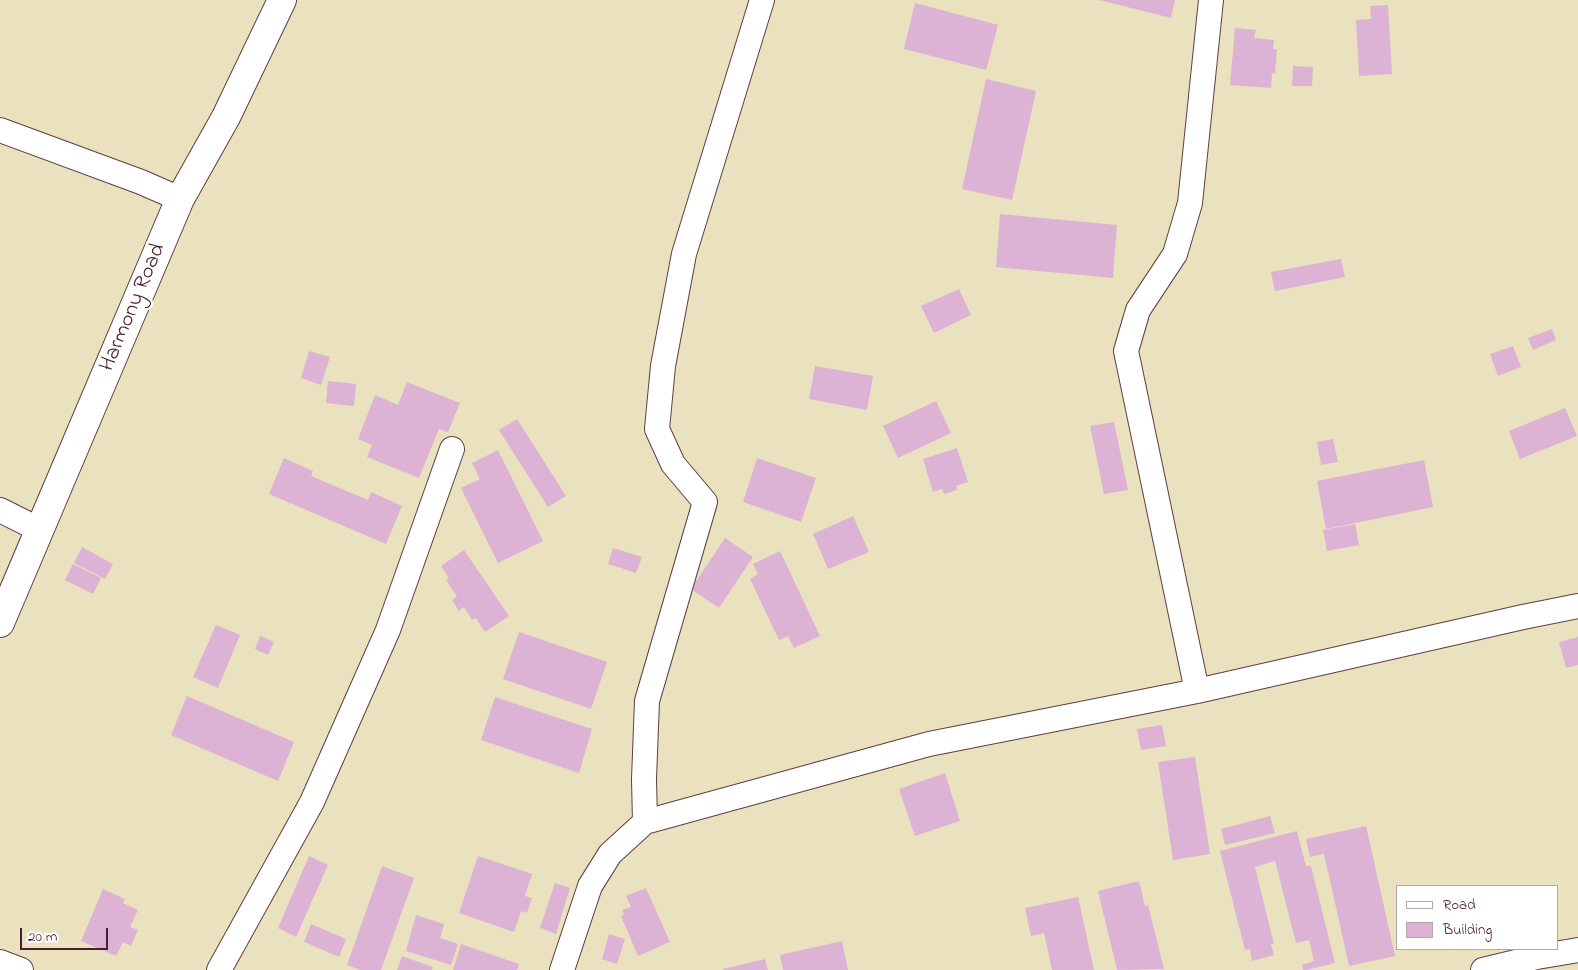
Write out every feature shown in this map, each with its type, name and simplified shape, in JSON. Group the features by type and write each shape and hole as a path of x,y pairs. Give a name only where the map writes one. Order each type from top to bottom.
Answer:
{"main road":[{"name":"Harmony Road","path":"0,623 180,199 226,117 282,0"}],"street":[{"path":"645,822 644,779 648,701 705,502 673,464 657,428 663,366 684,254 762,0"},
{"path":"1197,691 1126,351 1138,310 1175,254 1190,203 1211,0"},
{"path":"0,130 141,182 180,199"},
{"path":"219,970 312,802 388,630 452,449"},
{"path":"0,510 40,530"},
{"path":"562,970 590,886 610,854 645,822 928,744 1197,691 1578,606"},
{"path":"1483,970 1537,957 1578,950"},
{"path":"0,962 21,970"}],"building":[{"path":"1099,0 1175,0 1171,18"},
{"path":"915,3 998,25 986,70 904,49"},
{"path":"1388,5 1392,74 1359,76 1356,20 1371,19 1370,6"},
{"path":"1235,28 1256,30 1254,38 1274,40 1273,49 1277,49 1275,74 1272,73 1271,88 1230,85"},
{"path":"1293,66 1313,67 1312,86 1292,86"},
{"path":"986,79 1036,91 1012,200 962,189"},
{"path":"1000,214 1117,225 1113,278 996,267"},
{"path":"1341,259 1345,277 1275,291 1271,272"},
{"path":"959,289 971,315 934,333 921,306"},
{"path":"1552,329 1556,340 1533,350 1528,338"},
{"path":"1513,346 1521,367 1498,376 1490,354"},
{"path":"309,351 330,357 321,385 301,378"},
{"path":"815,366 873,376 867,410 809,399"},
{"path":"328,381 356,384 354,406 326,403"},
{"path":"407,382 460,403 448,432 439,429 419,478 367,457 372,445 358,439 375,395 398,405"},
{"path":"936,401 951,433 898,458 883,426"},
{"path":"1565,408 1577,436 1520,459 1509,431"},
{"path":"517,419 566,496 548,507 499,430"},
{"path":"1114,422 1128,490 1104,494 1090,426"},
{"path":"1333,439 1338,462 1321,465 1317,442"},
{"path":"957,448 968,482 956,486 957,490 944,494 942,489 933,492 923,459"},
{"path":"498,450 543,541 498,563 461,488 480,479 472,463"},
{"path":"284,458 313,471 311,476 368,500 371,492 402,506 386,544 269,494"},
{"path":"757,458 816,478 801,522 743,502"},
{"path":"1424,460 1433,507 1326,529 1317,481"},
{"path":"853,516 869,552 828,569 813,534"},
{"path":"1355,524 1359,545 1327,551 1323,530"},
{"path":"725,538 753,557 719,608 691,589"},
{"path":"82,547 113,564 105,579 74,563"},
{"path":"613,548 642,557 636,573 608,564"},
{"path":"464,550 509,616 485,632 476,618 472,620 464,607 459,611 452,600 457,596 446,580 449,578 441,566"},
{"path":"780,551 820,636 794,648 788,636 779,640 750,579 758,574 753,564"},
{"path":"73,564 101,578 93,594 65,580"},
{"path":"216,625 240,635 218,688 193,677"},
{"path":"519,632 607,662 591,709 503,679"},
{"path":"260,636 274,642 268,655 255,649"},
{"path":"1578,637 1578,665 1566,668 1559,642"},
{"path":"187,696 294,742 278,781 171,735"},
{"path":"495,697 592,729 579,773 481,740"},
{"path":"1162,725 1166,746 1141,750 1137,729"},
{"path":"1195,757 1210,854 1173,860 1158,762"},
{"path":"945,773 960,821 915,836 899,789"},
{"path":"1270,816 1275,833 1225,845 1221,829"},
{"path":"1366,826 1395,956 1349,966 1324,854 1310,857 1306,839"},
{"path":"1297,831 1306,866 1311,866 1335,963 1306,970 1303,970 1302,965 1314,961 1309,940 1296,943 1275,861 1255,867 1274,944 1271,944 1274,955 1252,961 1250,949 1245,950 1220,851"},
{"path":"309,856 328,865 296,937 278,928"},
{"path":"478,856 532,874 525,896 532,898 527,913 521,911 514,932 459,913"},
{"path":"382,866 414,878 381,970 360,970 347,965"},
{"path":"1139,881 1145,906 1148,905 1164,969 1117,970 1098,891"},
{"path":"555,883 570,888 556,934 540,928"},
{"path":"646,888 670,942 638,956 621,916 624,915 622,910 631,907 626,896"},
{"path":"103,889 125,899 123,903 138,910 130,927 138,930 131,946 123,942 116,956 81,941"},
{"path":"1078,897 1094,970 1052,970 1044,933 1031,936 1025,908"},
{"path":"416,915 444,924 440,938 458,944 451,965 406,951"},
{"path":"311,924 346,939 339,957 304,942"},
{"path":"609,934 625,939 617,964 602,959"},
{"path":"842,941 848,970 783,970 780,955"},
{"path":"461,944 519,964 517,970 453,970"},
{"path":"402,956 433,967 432,970 397,970"},
{"path":"765,959 768,970 723,970 723,969"}]}
